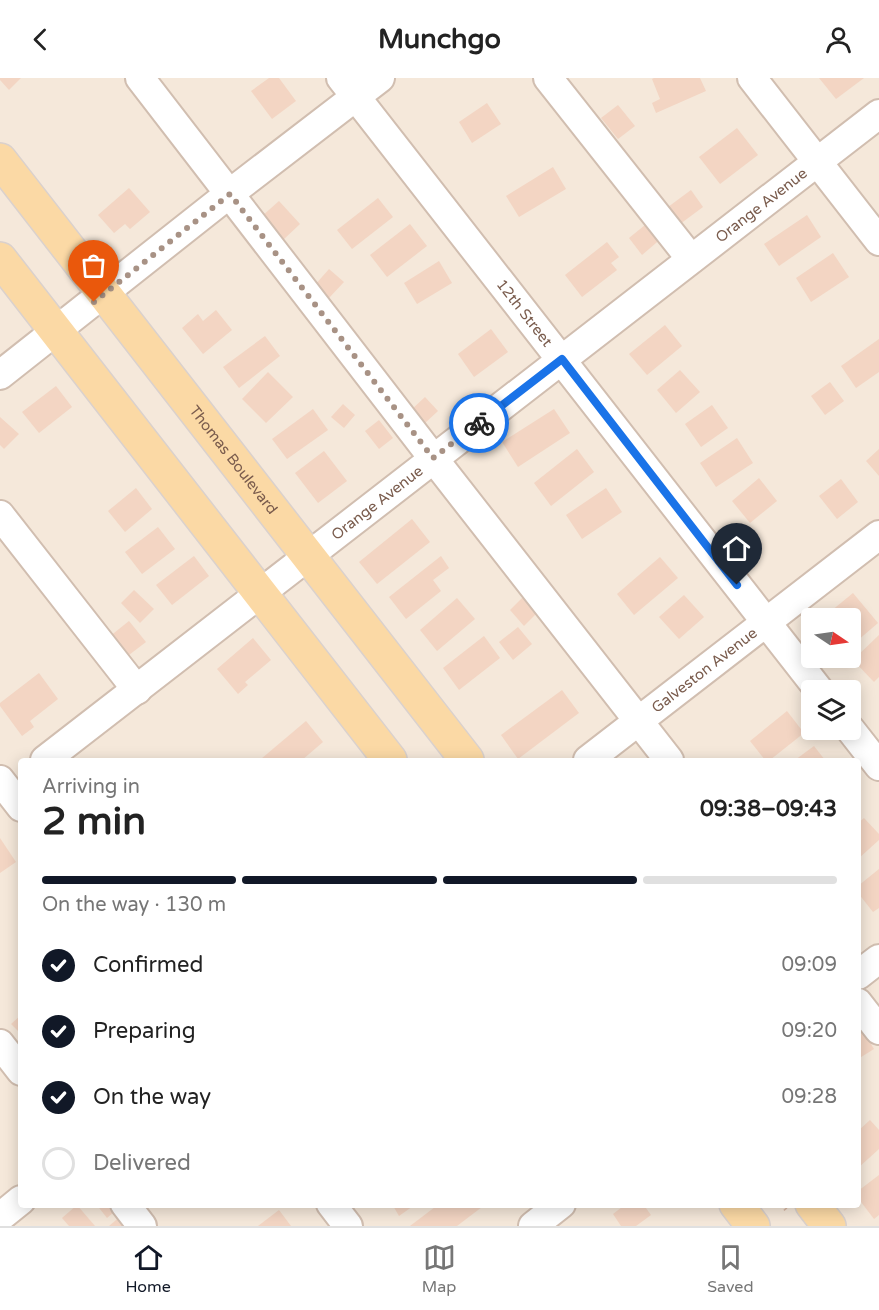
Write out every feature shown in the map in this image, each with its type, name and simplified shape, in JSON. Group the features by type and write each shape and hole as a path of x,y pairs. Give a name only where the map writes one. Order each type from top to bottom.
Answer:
{"main road":[{"name":"Thomas Boulevard","path":"0,160 465,758"},
{"path":"0,259 388,758"},
{"path":"739,1208 753,1226"},
{"path":"815,1208 829,1226"}],"street":[{"path":"140,78 667,758"},
{"path":"0,375 230,194 348,87 380,78"},
{"path":"548,78 691,259"},
{"path":"752,78 879,241"},
{"name":"12th Street","path":"348,87 811,680"},
{"name":"Orange Avenue","path":"48,758 879,114"},
{"path":"0,515 137,690"},
{"name":"Galveston Avenue","path":"591,758 879,535"},
{"path":"859,740 879,766"},
{"path":"861,973 879,959"},
{"path":"861,1007 879,1030"},
{"path":"0,1044 18,1067"},
{"path":"0,1217 18,1202"},
{"path":"128,1208 142,1226"},
{"path":"334,1208 348,1226"}],"shaded area":[{"path":"0,78 879,78 879,1226 0,1226"}],"building":[{"path":"0,78 21,78 9,90"},
{"path":"269,78 279,78 296,101 272,119 251,91"},
{"path":"700,78 706,91 656,113 652,103 660,99 652,79"},
{"path":"819,78 864,78 836,99"},
{"path":"487,103 501,124 472,143 459,122"},
{"path":"618,105 635,126 618,139 601,118"},
{"path":"737,128 758,155 720,184 699,157"},
{"path":"553,167 566,189 519,217 506,196"},
{"path":"129,188 150,212 130,229 125,224 114,233 98,215"},
{"path":"691,190 703,207 676,227 664,210"},
{"path":"378,198 393,217 352,249 337,230"},
{"path":"279,201 300,224 283,240 261,217"},
{"path":"807,215 821,237 779,266 764,244"},
{"path":"650,221 663,237 642,255 629,238"},
{"path":"410,224 427,246 387,277 370,255"},
{"path":"607,242 619,257 611,263 617,270 582,297 565,275"},
{"path":"833,253 849,277 811,302 796,278"},
{"path":"439,261 452,283 417,304 404,283"},
{"path":"329,269 344,282 329,298 314,286"},
{"path":"216,310 232,330 203,354 182,328 198,314 203,321"},
{"path":"665,325 682,346 647,375 629,354"},
{"path":"491,329 508,352 474,377 458,354"},
{"path":"265,336 280,356 239,388 223,367"},
{"path":"879,339 879,372 856,388 841,366"},
{"path":"680,370 700,392 676,413 657,390"},
{"path":"268,372 293,397 266,423 242,399"},
{"path":"830,382 844,401 825,415 811,396"},
{"path":"56,386 72,407 39,433 22,412"},
{"path":"425,397 438,411 424,424 411,410"},
{"path":"343,404 355,415 344,428 331,417"},
{"path":"712,405 728,428 701,447 685,424"},
{"path":"313,409 328,430 287,459 272,439"},
{"path":"554,409 570,433 518,467 502,442"},
{"path":"0,417 19,434 4,449 0,445"},
{"path":"379,420 393,438 379,449 365,431"},
{"path":"737,438 753,463 716,487 700,463"},
{"path":"577,449 594,472 551,506 534,483"},
{"path":"879,449 879,476 866,461"},
{"path":"324,451 347,481 318,503 295,473"},
{"path":"759,478 777,501 750,523 732,501"},
{"path":"841,479 858,502 837,519 819,496"},
{"path":"136,488 152,509 125,532 108,511"},
{"path":"606,488 622,512 582,539 566,515"},
{"path":"412,519 430,542 377,584 359,562"},
{"path":"158,527 175,549 142,574 125,552"},
{"path":"194,556 209,576 172,605 156,585"},
{"path":"441,556 449,568 433,580 441,591 406,619 389,597"},
{"path":"660,557 678,578 634,615 617,594"},
{"path":"134,590 154,609 140,623 121,603"},
{"path":"527,593 542,608 524,626 510,610"},
{"path":"853,593 878,623 861,638 861,608 835,608"},
{"path":"684,595 704,617 679,639 659,617"},
{"path":"457,598 475,619 437,651 420,630"},
{"path":"129,621 146,642 125,658 109,637"},
{"path":"518,627 532,644 513,660 499,642"},
{"path":"879,635 879,677 874,682 861,668 861,652"},
{"path":"484,636 500,658 459,690 443,668"},
{"path":"253,638 271,660 245,682 248,685 238,694 217,669"},
{"path":"39,673 58,699 30,721 34,727 22,736 0,703"},
{"path":"562,690 579,713 519,758 501,735"},
{"path":"787,711 801,729 801,735 773,758 763,758 750,741"},
{"path":"306,721 323,742 304,758 262,758"},
{"path":"814,746 823,758 798,758"},
{"path":"864,818 879,834 879,840 861,856 861,820"},
{"path":"0,838 16,862 0,873"},
{"path":"879,869 879,908 873,912 861,897 861,884"},
{"path":"18,1018 18,1031 11,1024"},
{"path":"861,1028 874,1049 861,1057"},
{"path":"870,1120 879,1130 879,1149 861,1165 861,1128"},
{"path":"879,1175 879,1215 874,1219 861,1202 861,1189"},
{"path":"74,1208 80,1208 95,1226 69,1226 62,1218"},
{"path":"99,1208 119,1208 107,1218"},
{"path":"394,1208 410,1208 399,1216"},
{"path":"434,1208 481,1208 457,1226 410,1226"},
{"path":"621,1208 646,1208 651,1215 636,1226 621,1226 613,1214"},
{"path":"279,1210 291,1226 258,1226"},
{"path":"122,1215 132,1226 109,1226"}],"way so far":[{"path":"94,302 230,194 433,458 479,423"}],"route":[{"path":"479,423 562,359 737,585"}]}
